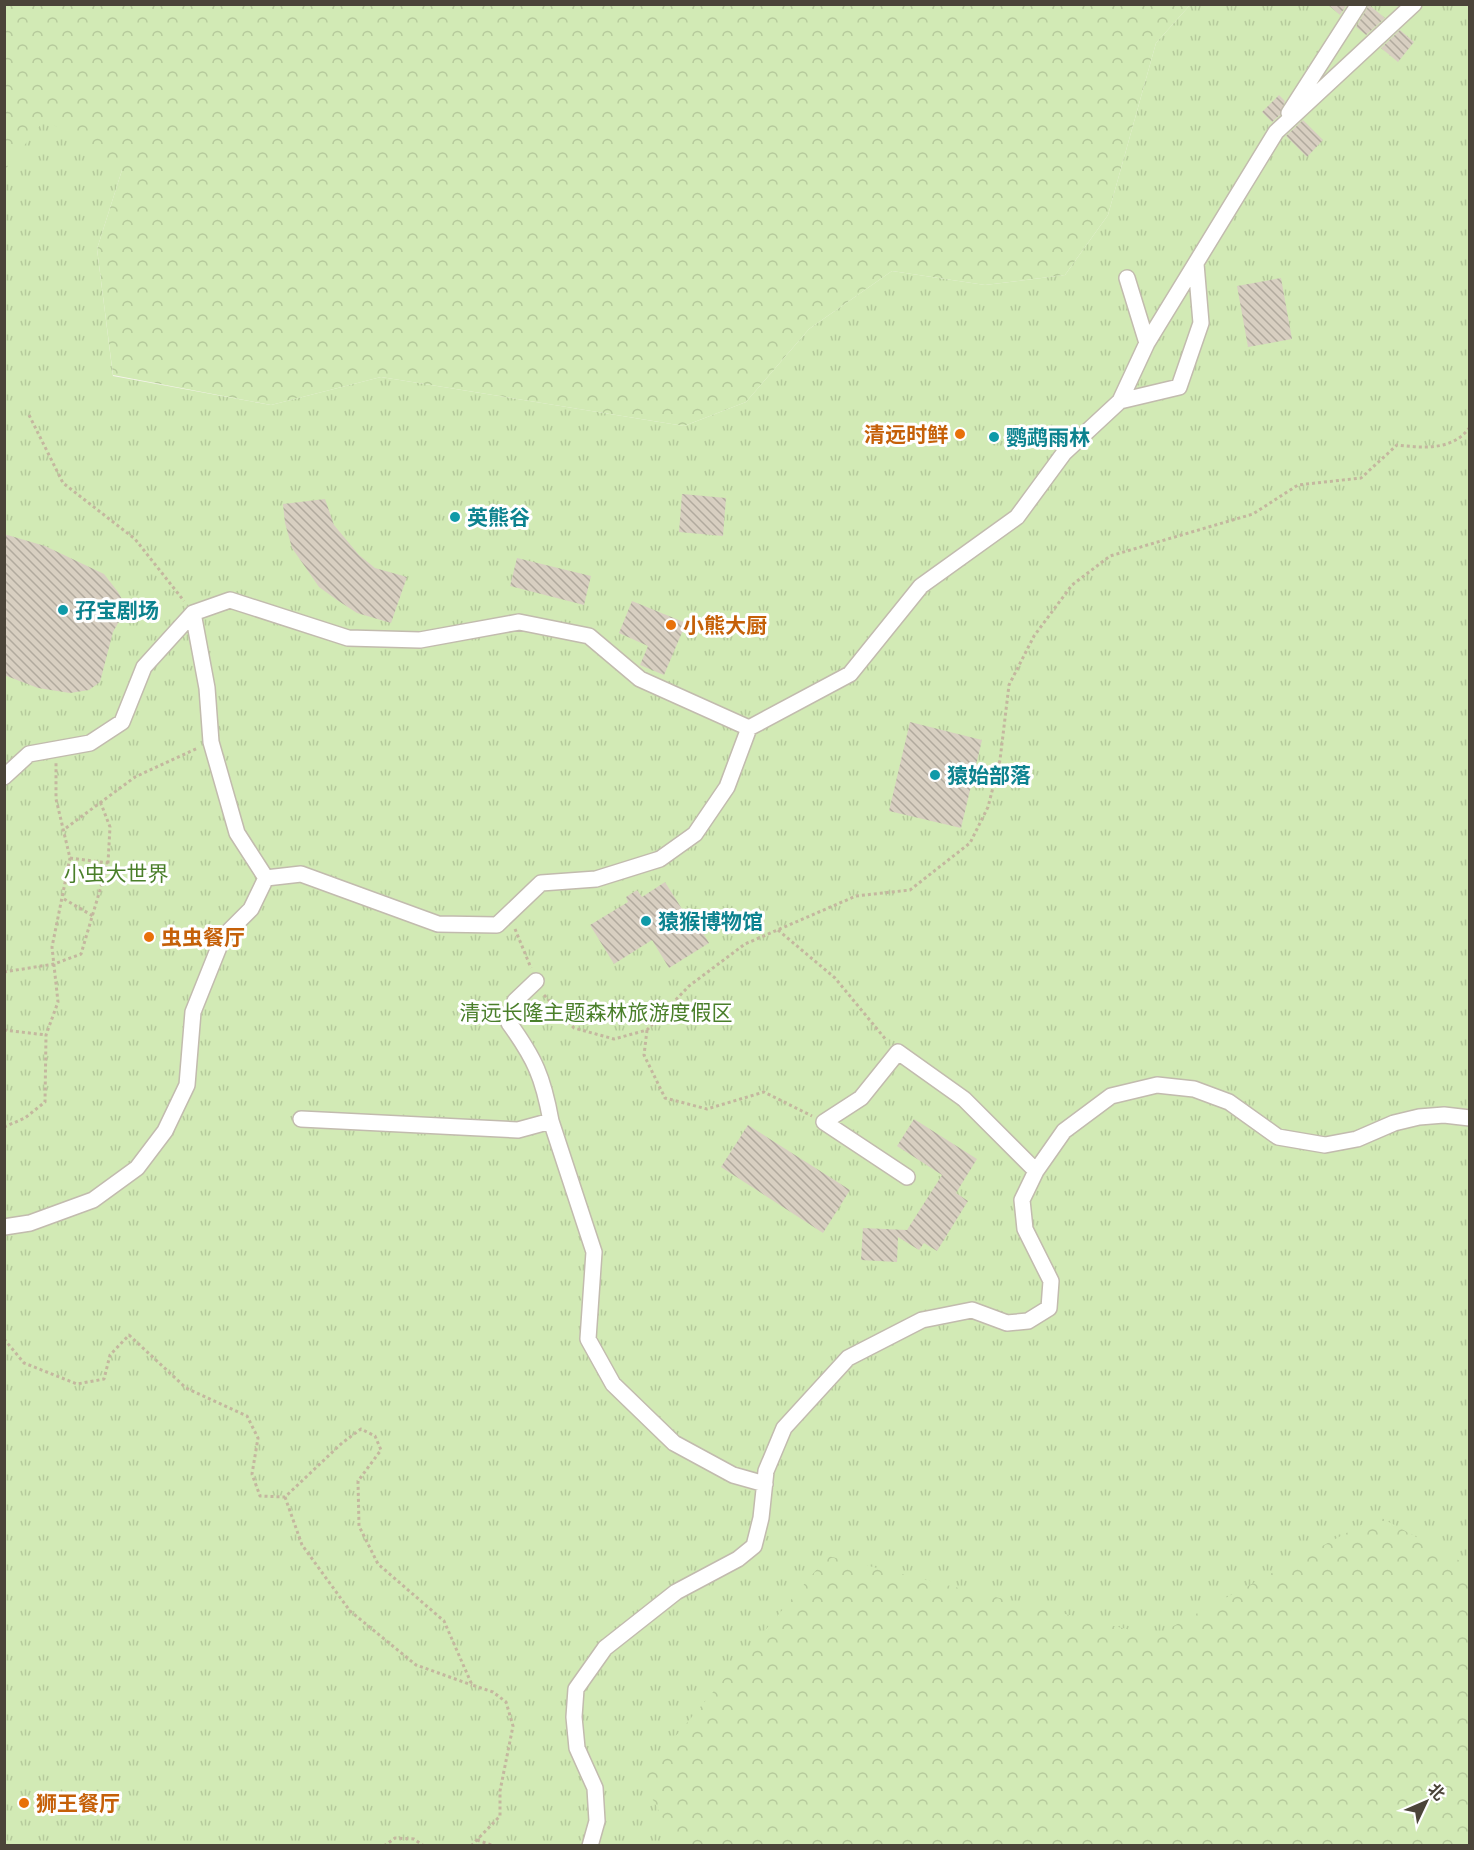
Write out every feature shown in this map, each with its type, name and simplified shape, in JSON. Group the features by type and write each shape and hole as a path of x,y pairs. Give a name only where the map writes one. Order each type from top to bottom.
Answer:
{"street":[{"path":"266,878 301,874 438,924 497,925 542,883 596,879 660,859 696,834 727,788 749,728 850,674 921,586 1017,517 1064,453 1120,401 1147,344 1276,132 1359,4"},
{"path":"1276,132 1414,4"},
{"path":"1120,401 1179,387 1201,323 1196,264"},
{"path":"1127,278 1147,344"},
{"path":"4,777 28,753 90,743 122,722 144,667 193,613 230,600 348,638 420,640 519,622 589,636 640,679 749,728"},
{"path":"193,613 207,688 211,742 237,833 266,878"},
{"path":"4,1227 30,1223 93,1200 137,1168 165,1131 187,1084 193,1012 223,937 251,909 266,878"},
{"path":"536,981 515,1001 509,1023 526,1048 544,1083 551,1121 594,1252 588,1339 613,1384 674,1443 733,1475 765,1484"},
{"path":"907,1177 824,1122 861,1098 898,1052 964,1099 1036,1171"},
{"path":"590,1845 597,1821 595,1788 577,1748 574,1717 576,1689 605,1648 675,1592 738,1559 754,1546 761,1518 766,1471 784,1428 848,1358 922,1320 972,1310 1007,1323 1028,1321 1049,1308 1051,1281 1026,1229 1022,1200 1036,1171 1064,1131 1111,1096 1156,1085 1194,1089 1229,1102 1278,1137 1325,1144 1357,1139 1394,1123 1419,1117 1444,1115 1470,1118"},
{"path":"301,1119 518,1130 551,1121"}],"path":[{"path":"29,415 63,483 135,539 193,613"},
{"path":"508,914 540,991 573,1028 614,1040 647,1030 689,986 745,944 856,896 910,890 970,843 988,807 997,772 1009,685 1034,636 1072,585 1110,556 1253,514 1298,485 1361,477 1397,445 1430,449 1463,436 1470,427"},
{"path":"65,829 135,777 211,742"},
{"path":"4,1127 25,1118 45,1102 46,1035 58,1002 52,947 64,899 70,858 65,829 56,799 56,749"},
{"path":"4,972 54,964 81,954 108,863 110,827 100,801"},
{"path":"70,858 108,863"},
{"path":"64,899 93,916"},
{"path":"778,930 835,978 898,1052"},
{"path":"4,1030 46,1035"},
{"path":"647,1030 644,1055 665,1098 707,1109 764,1092 824,1122"},
{"path":"4,1339 24,1363 77,1384 104,1379 110,1355 129,1335 186,1388 247,1416 258,1438 252,1474 260,1496 285,1497 342,1443 361,1429 375,1436 381,1450 358,1481 359,1526 378,1564 444,1621 472,1685"},
{"path":"285,1497 302,1545 350,1611 416,1665 493,1692 506,1702 513,1726 500,1791 500,1816 471,1845"},
{"path":"384,1845 395,1838 414,1839 424,1845"},
{"path":"477,1840 494,1845"}],"green space":[{"path":"5,5 1190,5 1156,43 1108,215 1065,275 985,285 892,271 809,329 746,402 684,426 381,377 271,405 113,375 97,249 122,170 5,171"},
{"name":"清远长隆主题森林旅游度假区","path":"1190,5 1469,5 1469,1566 1378,1516 1155,1636 828,1556 641,1777 677,1845 5,1845 4,171 45,119 122,170 97,249 113,376 271,405 381,377 684,426 746,402 809,329 892,271 985,285 1065,275 1108,215 1156,43"},
{"path":"1469,1109 1469,1845 538,1845 132,1204"}],"building":[{"path":"1327,4 1347,4 1340,15"},
{"path":"1369,5 1385,18 1366,35 1356,27"},
{"path":"1400,30 1414,42 1398,62 1381,48"},
{"path":"1279,95 1285,101 1280,115 1272,122 1262,112"},
{"path":"1303,120 1323,140 1307,157 1286,136"},
{"path":"1281,278 1292,339 1248,347 1237,286"},
{"path":"682,494 726,498 723,536 679,532"},
{"path":"325,499 334,525 359,555 375,568 407,577 391,623 357,613 319,587 292,548 285,523 283,504"},
{"name":"孖宝剧场","path":"4,534 45,546 104,574 124,603 121,618 113,632 100,682 89,690 70,693 38,688 4,675"},
{"path":"517,558 591,576 584,605 510,586"},
{"path":"632,601 686,623 664,675 640,665 648,646 619,633"},
{"name":"猿始部落","path":"910,722 982,740 961,828 889,811"},
{"name":"猿猴博物馆","path":"665,882 687,917 692,914 709,943 669,968 652,940 614,964 590,925 628,902 626,897 637,890 642,897"},
{"path":"914,1119 977,1159 956,1193 968,1201 937,1251 924,1243 919,1250 898,1237 897,1262 861,1260 863,1228 907,1230 942,1175 897,1146"},
{"path":"748,1125 850,1190 823,1233 721,1167"}],"place":[{"name":"清远时鲜","path":"960,434"},
{"name":"鹦鹉雨林","path":"994,437"},
{"name":"英熊谷","path":"455,517"},
{"name":"孖宝剧场","path":"63,610"},
{"name":"小熊大厨","path":"671,625"},
{"name":"猿始部落","path":"935,775"},
{"name":"猿猴博物馆","path":"646,921"},
{"name":"虫虫餐厅","path":"149,937"},
{"name":"狮王餐厅","path":"24,1803"}],"park label":[{"name":"小虫大世界","path":"116,873"}]}
